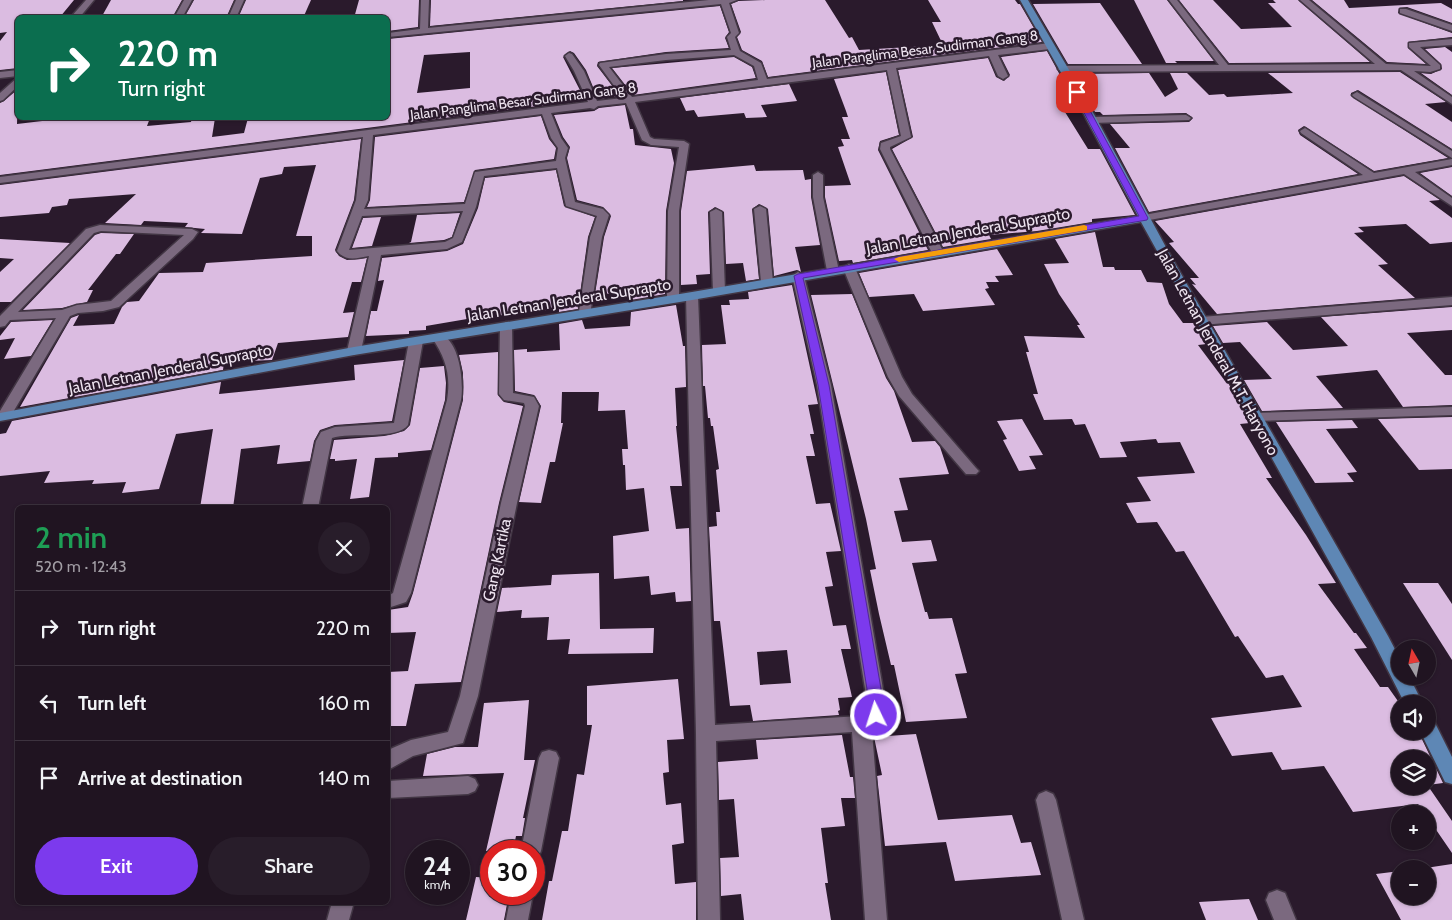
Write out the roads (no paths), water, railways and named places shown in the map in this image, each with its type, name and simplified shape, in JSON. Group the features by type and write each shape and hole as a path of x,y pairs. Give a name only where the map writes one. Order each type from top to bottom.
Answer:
{"main road":[{"name":"Jalan Letnan Jenderal M.T. Haryono","path":"1024,0 1092,120 1200,321 1379,636 1409,695"},
{"name":"Jalan Letnan Jenderal Suprapto","path":"2,417 354,351 692,296 798,276 1144,218"},
{"path":"1434,740 1452,776"}],"street":[{"path":"77,15 90,0"},
{"path":"180,15 188,0"},
{"path":"233,15 240,0"},
{"path":"424,31 425,0"},
{"path":"390,35 611,8 728,0 735,33 732,37 736,52"},
{"path":"1173,0 1226,68"},
{"path":"1304,0 1384,67"},
{"path":"1403,11 1452,28"},
{"path":"1064,69 1384,67 1422,69 1437,67 1412,47 1414,44 1452,42"},
{"name":"Jalan Panglima Besar Sudirman Gang 8","path":"0,180 594,106 1050,46"},
{"path":"673,299 671,236 675,194 682,168 685,146 681,143 648,140 630,101 603,65 666,57 736,52 758,65 764,84"},
{"path":"625,53 632,61"},
{"path":"992,53 1002,76"},
{"path":"569,56 582,78 594,106"},
{"path":"892,67 906,136 888,142 885,145 885,149 938,253"},
{"path":"1403,68 1452,101"},
{"path":"0,75 15,73"},
{"path":"0,98 15,83"},
{"path":"1357,95 1452,155"},
{"path":"546,112 562,148 560,158 570,204 599,211 603,215 596,237 585,312"},
{"path":"1092,120 1186,118"},
{"path":"1305,131 1371,176"},
{"path":"368,134 363,192 344,253 348,255 454,243 458,240 470,207 479,174 561,164"},
{"path":"1144,218 1452,162"},
{"path":"1406,170 1452,203"},
{"path":"818,175 818,197 833,270"},
{"path":"357,214 470,207"},
{"path":"760,210 767,282"},
{"path":"716,212 719,291"},
{"path":"100,228 192,232 189,237 115,304 107,307 74,310 65,314 4,320 90,230 100,228"},
{"path":"354,351 376,252"},
{"path":"849,268 895,377 906,396 971,471"},
{"path":"706,734 864,723 876,715 874,689 824,385 798,276"},
{"path":"692,296 706,734 708,920"},
{"path":"1200,321 1452,301"},
{"path":"2,417 65,314"},
{"name":"Gang Kartika","path":"390,760 401,752 417,746 443,743 456,737 469,696 509,503 532,406 529,400 509,397 506,394 506,326"},
{"path":"390,601 400,598 402,593 436,475 453,402 456,382 455,371 449,353 439,338"},
{"path":"311,505 323,441 326,435 335,432 395,428 401,425 416,341"},
{"path":"1254,417 1452,411"},
{"path":"864,723 862,731 874,861 876,920"},
{"path":"533,840 549,758"},
{"path":"390,790 468,785"},
{"path":"1046,800 1073,920"},
{"path":"338,920 342,905"},
{"path":"516,920 519,905"}]}
